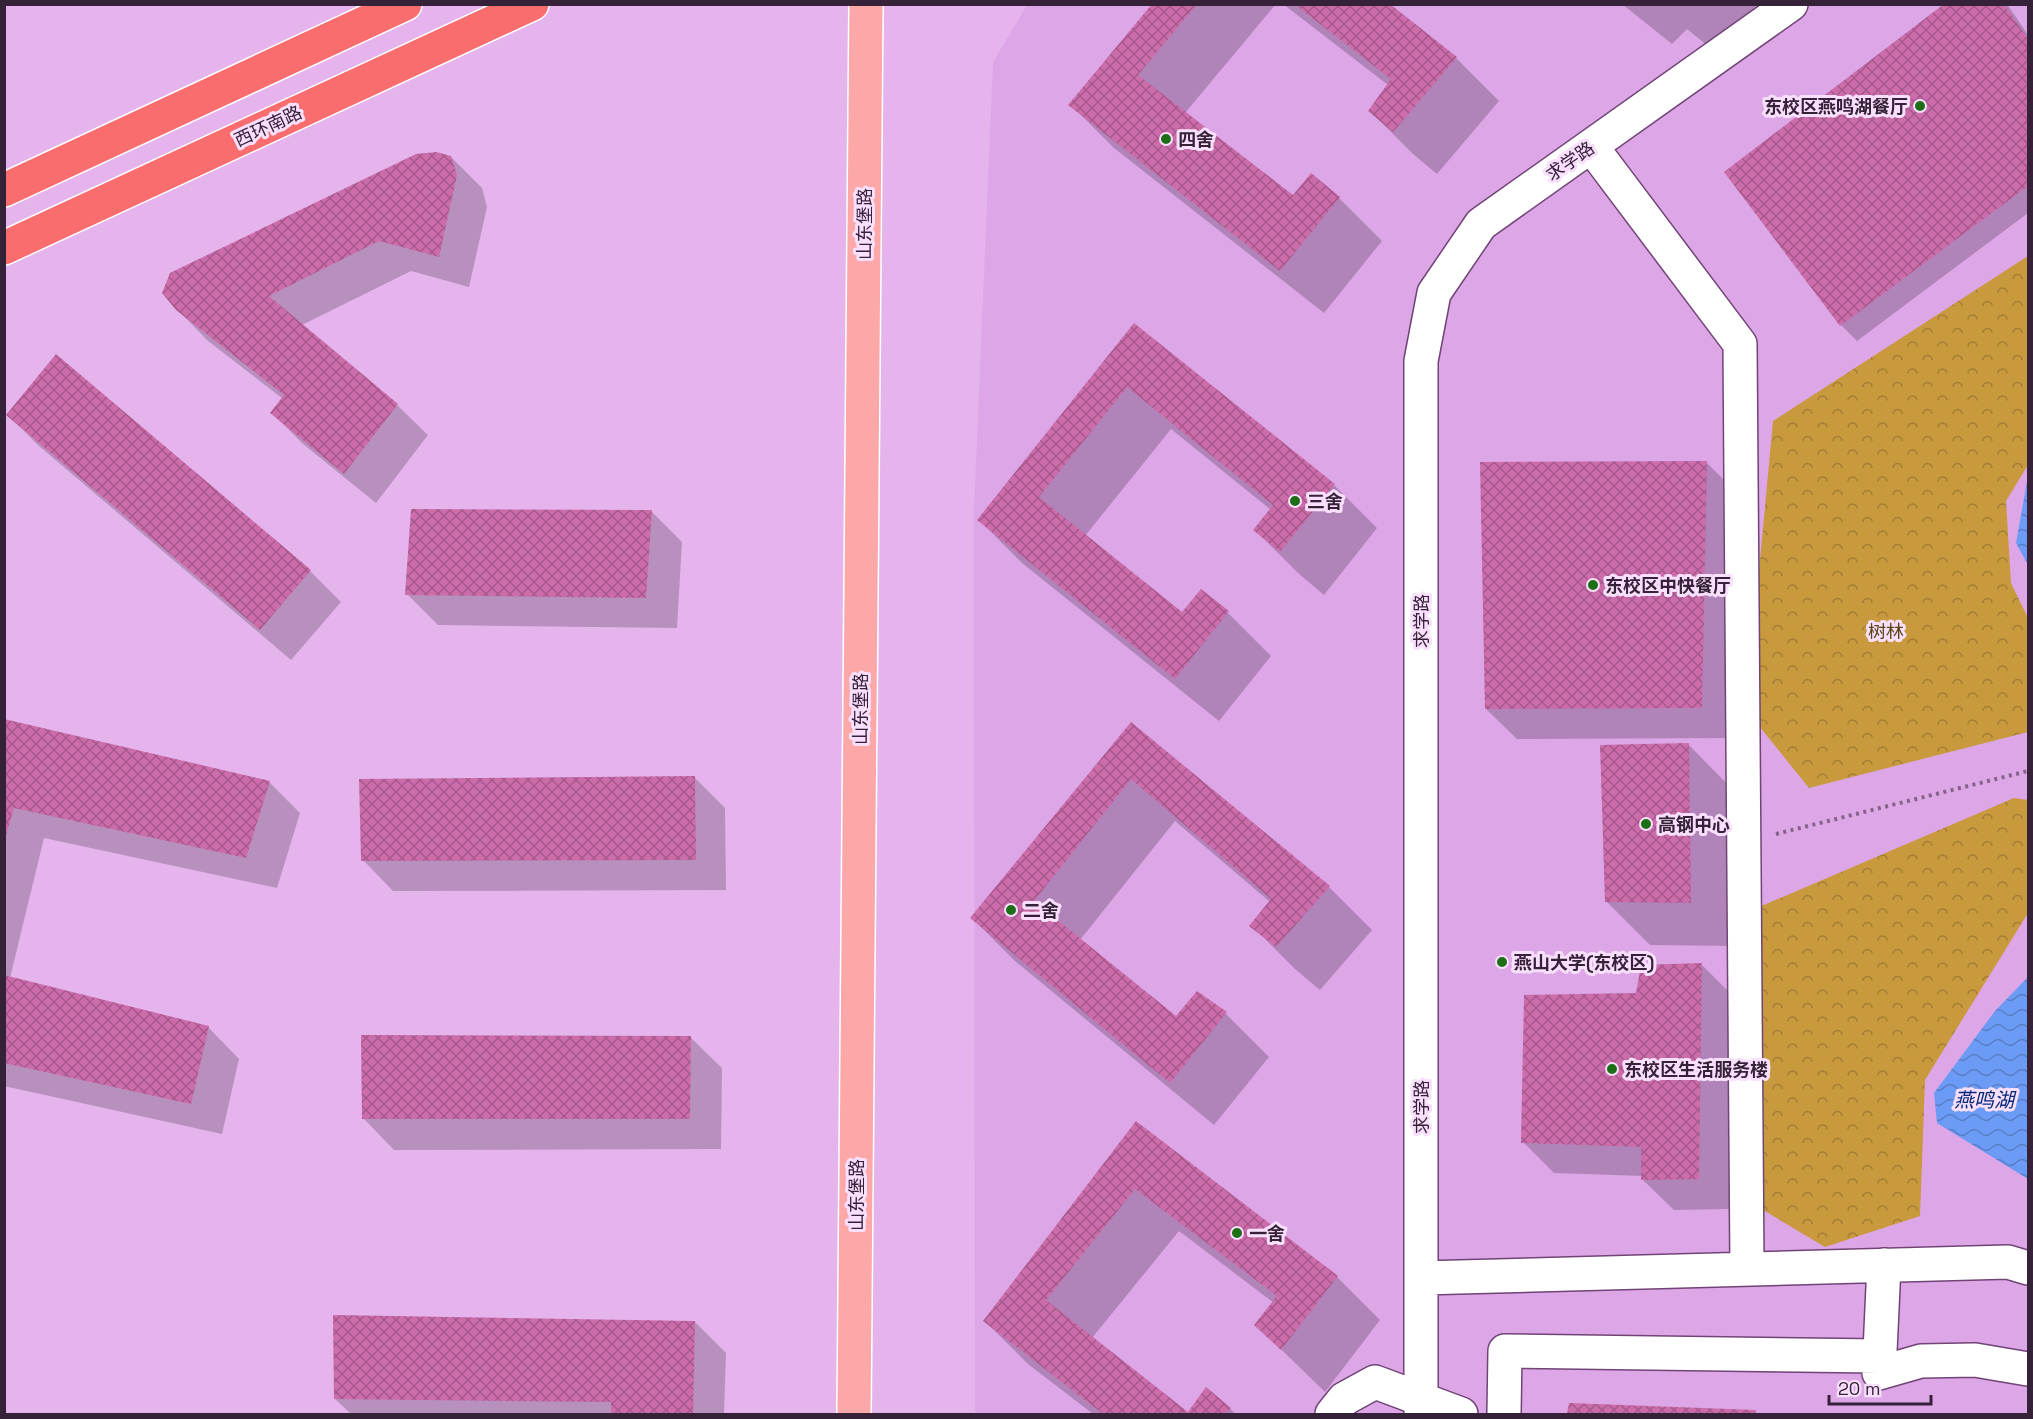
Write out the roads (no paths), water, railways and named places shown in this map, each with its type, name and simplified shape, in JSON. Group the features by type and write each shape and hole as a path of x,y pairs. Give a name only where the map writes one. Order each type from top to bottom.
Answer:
{"highway":[{"path":"4,190 405,4"},
{"name":"西环南路","path":"4,249 532,4"}],"main road":[{"name":"山东堡路","path":"854,1414 866,4"}],"street":[{"name":"求学路","path":"1421,1407 1421,362 1434,293 1481,224 1791,4"},
{"path":"1591,146 1740,344 1747,1268"},
{"path":"1421,1278 2008,1262 2028,1268"},
{"path":"1884,1265 1879,1373 1932,1360 1975,1360 2028,1369"},
{"path":"1504,1414 1505,1351 1880,1356"},
{"path":"1332,1414 1344,1399 1375,1382 1421,1407 1461,1414"}],"water":[{"path":"2028,476 2028,565 2016,543"},
{"name":"燕鸣湖","path":"2028,977 2028,1179 1937,1123 1934,1093 1995,1011"}],"place":[{"name":"东校区燕鸣湖餐厅","path":"1920,106"},
{"name":"四舍","path":"1166,139"},
{"name":"三舍","path":"1295,501"},
{"name":"东校区中快餐厅","path":"1593,585"},
{"name":"高钢中心","path":"1646,824"},
{"name":"二舍","path":"1011,910"},
{"name":"燕山大学(东校区)","path":"1502,962"},
{"name":"东校区生活服务楼","path":"1612,1069"},
{"name":"一舍","path":"1237,1233"}],"park label":[{"name":"树林","path":"1886,631"}]}
